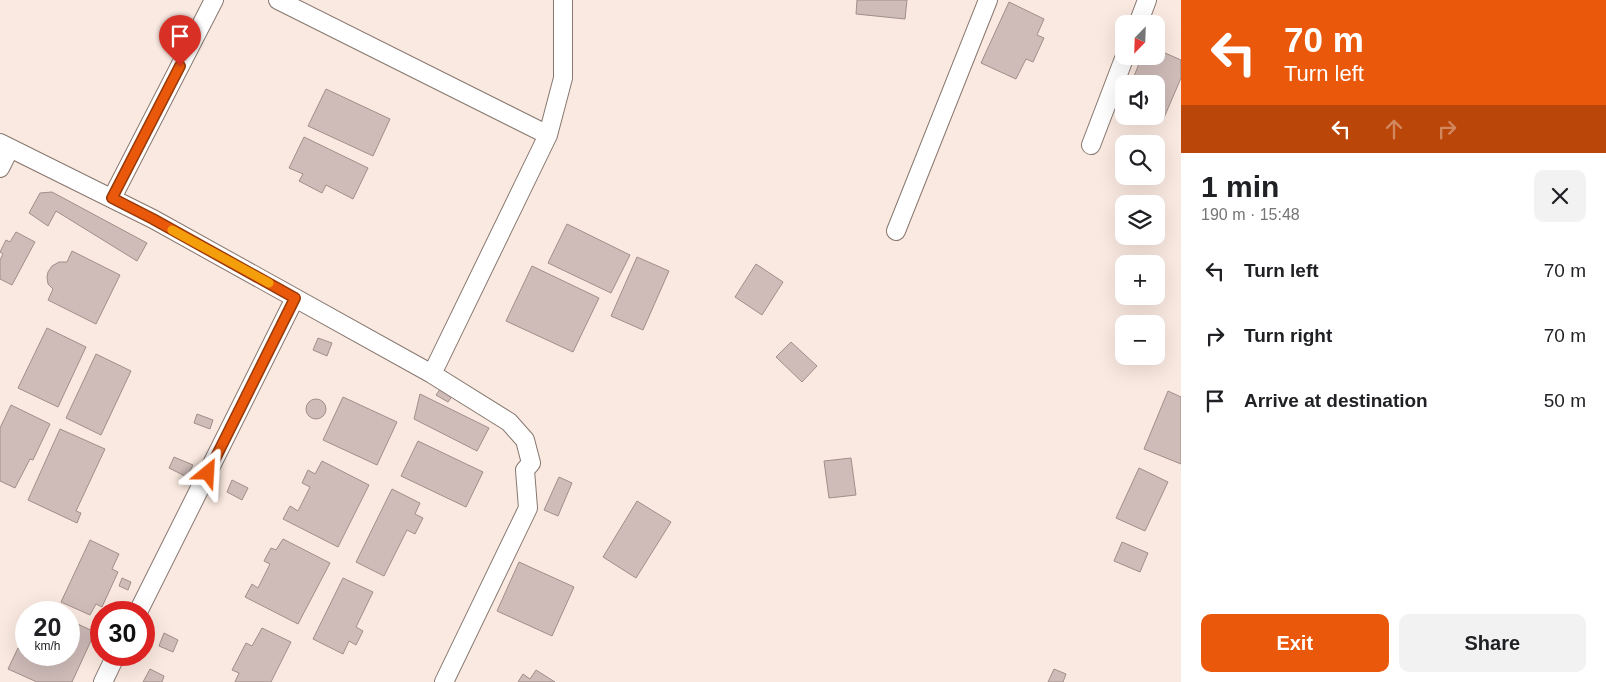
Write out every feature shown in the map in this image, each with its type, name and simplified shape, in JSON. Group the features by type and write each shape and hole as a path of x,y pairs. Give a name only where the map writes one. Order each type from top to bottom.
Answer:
{"street":[{"path":"112,198 214,0"},
{"path":"278,0 548,135"},
{"path":"432,374 548,135 562,78 563,0"},
{"path":"896,231 988,0"},
{"path":"1141,15 1147,0"},
{"path":"1091,145 1122,65"},
{"path":"0,168 5,145 153,219 432,374 509,422 525,440 531,463 525,470 528,508 444,682"},
{"path":"144,601 295,298"},
{"path":"103,682 111,666"}],"building":[{"path":"857,0 907,0 905,19 856,14"},
{"path":"1009,2 1044,19 1037,35 1044,38 1033,62 1026,59 1016,79 981,63"},
{"path":"1165,53 1181,60 1181,78 1165,115 1165,75 1135,75 1138,65 1165,65"},
{"path":"326,89 390,119 373,156 308,126"},
{"path":"304,137 368,168 353,199 326,185 322,193 299,181 303,174 289,168"},
{"path":"52,192 147,243 137,261 56,211 48,226 29,213 40,193"},
{"path":"567,224 630,255 611,293 548,263"},
{"path":"16,232 35,242 12,285 0,279 0,260 3,254 0,252 6,240 10,242"},
{"path":"72,251 120,275 96,324 48,300 53,289 48,284 48,272 52,266 59,262 67,262"},
{"path":"637,257 669,271 643,330 611,316"},
{"path":"756,264 783,282 762,315 735,297"},
{"path":"532,266 599,298 573,352 506,321"},
{"path":"47,328 86,347 58,407 18,388"},
{"path":"318,338 332,343 327,356 313,350"},
{"path":"791,342 817,366 802,382 776,357"},
{"path":"96,354 131,371 101,435 66,418"},
{"path":"443,385 455,392 448,402 436,395"},
{"path":"1168,391 1181,397 1181,464 1144,449"},
{"path":"420,394 489,428 477,451 414,419"},
{"path":"343,397 397,422 377,465 323,440"},
{"path":"312,399 320,399 326,405 326,413 320,419 312,419 306,413 306,405"},
{"path":"11,405 50,424 33,460 30,459 15,488 0,481 0,428"},
{"path":"197,414 213,420 210,429 194,423"},
{"path":"60,429 105,449 76,511 81,513 77,523 28,500"},
{"path":"418,441 483,472 466,507 401,476"},
{"path":"174,457 193,465 187,477 169,468"},
{"path":"851,458 856,495 829,498 824,461"},
{"path":"322,461 369,485 338,547 283,519 290,506 298,511 310,487 302,483 308,470 315,474"},
{"path":"1139,468 1168,482 1145,531 1116,518"},
{"path":"559,477 572,483 558,516 544,510"},
{"path":"232,480 248,488 242,500 227,492"},
{"path":"392,489 420,503 415,514 423,518 415,534 407,530 384,576 356,562"},
{"path":"637,501 671,522 636,578 603,557"},
{"path":"283,539 330,563 298,624 245,597 252,584 258,588 270,564 264,561 271,548 276,550"},
{"path":"90,540 119,554 112,569 118,572 105,601 90,601 90,615 80,611 80,601 61,601"},
{"path":"1122,542 1148,553 1140,572 1114,561"},
{"path":"519,562 574,587 552,636 497,611"},
{"path":"122,578 131,582 128,590 119,586"},
{"path":"343,578 373,592 356,627 363,631 356,645 349,641 343,654 313,639"},
{"path":"80,625 90,630 90,643 80,665"},
{"path":"262,628 291,642 271,682 235,682 239,673 232,670 246,643 252,646"},
{"path":"164,633 178,640 173,652 159,646"},
{"path":"15,654 15,666 79,666 72,682 37,682 8,669"},
{"path":"150,669 164,676 162,682 143,682"},
{"path":"1054,669 1066,674 1063,682 1048,682"},
{"path":"536,670 555,682 518,682 523,674 530,679"}],"slow traffic":[{"path":"172,230 269,283"}],"route":[{"path":"180,66 112,198 295,298 208,473"}]}
